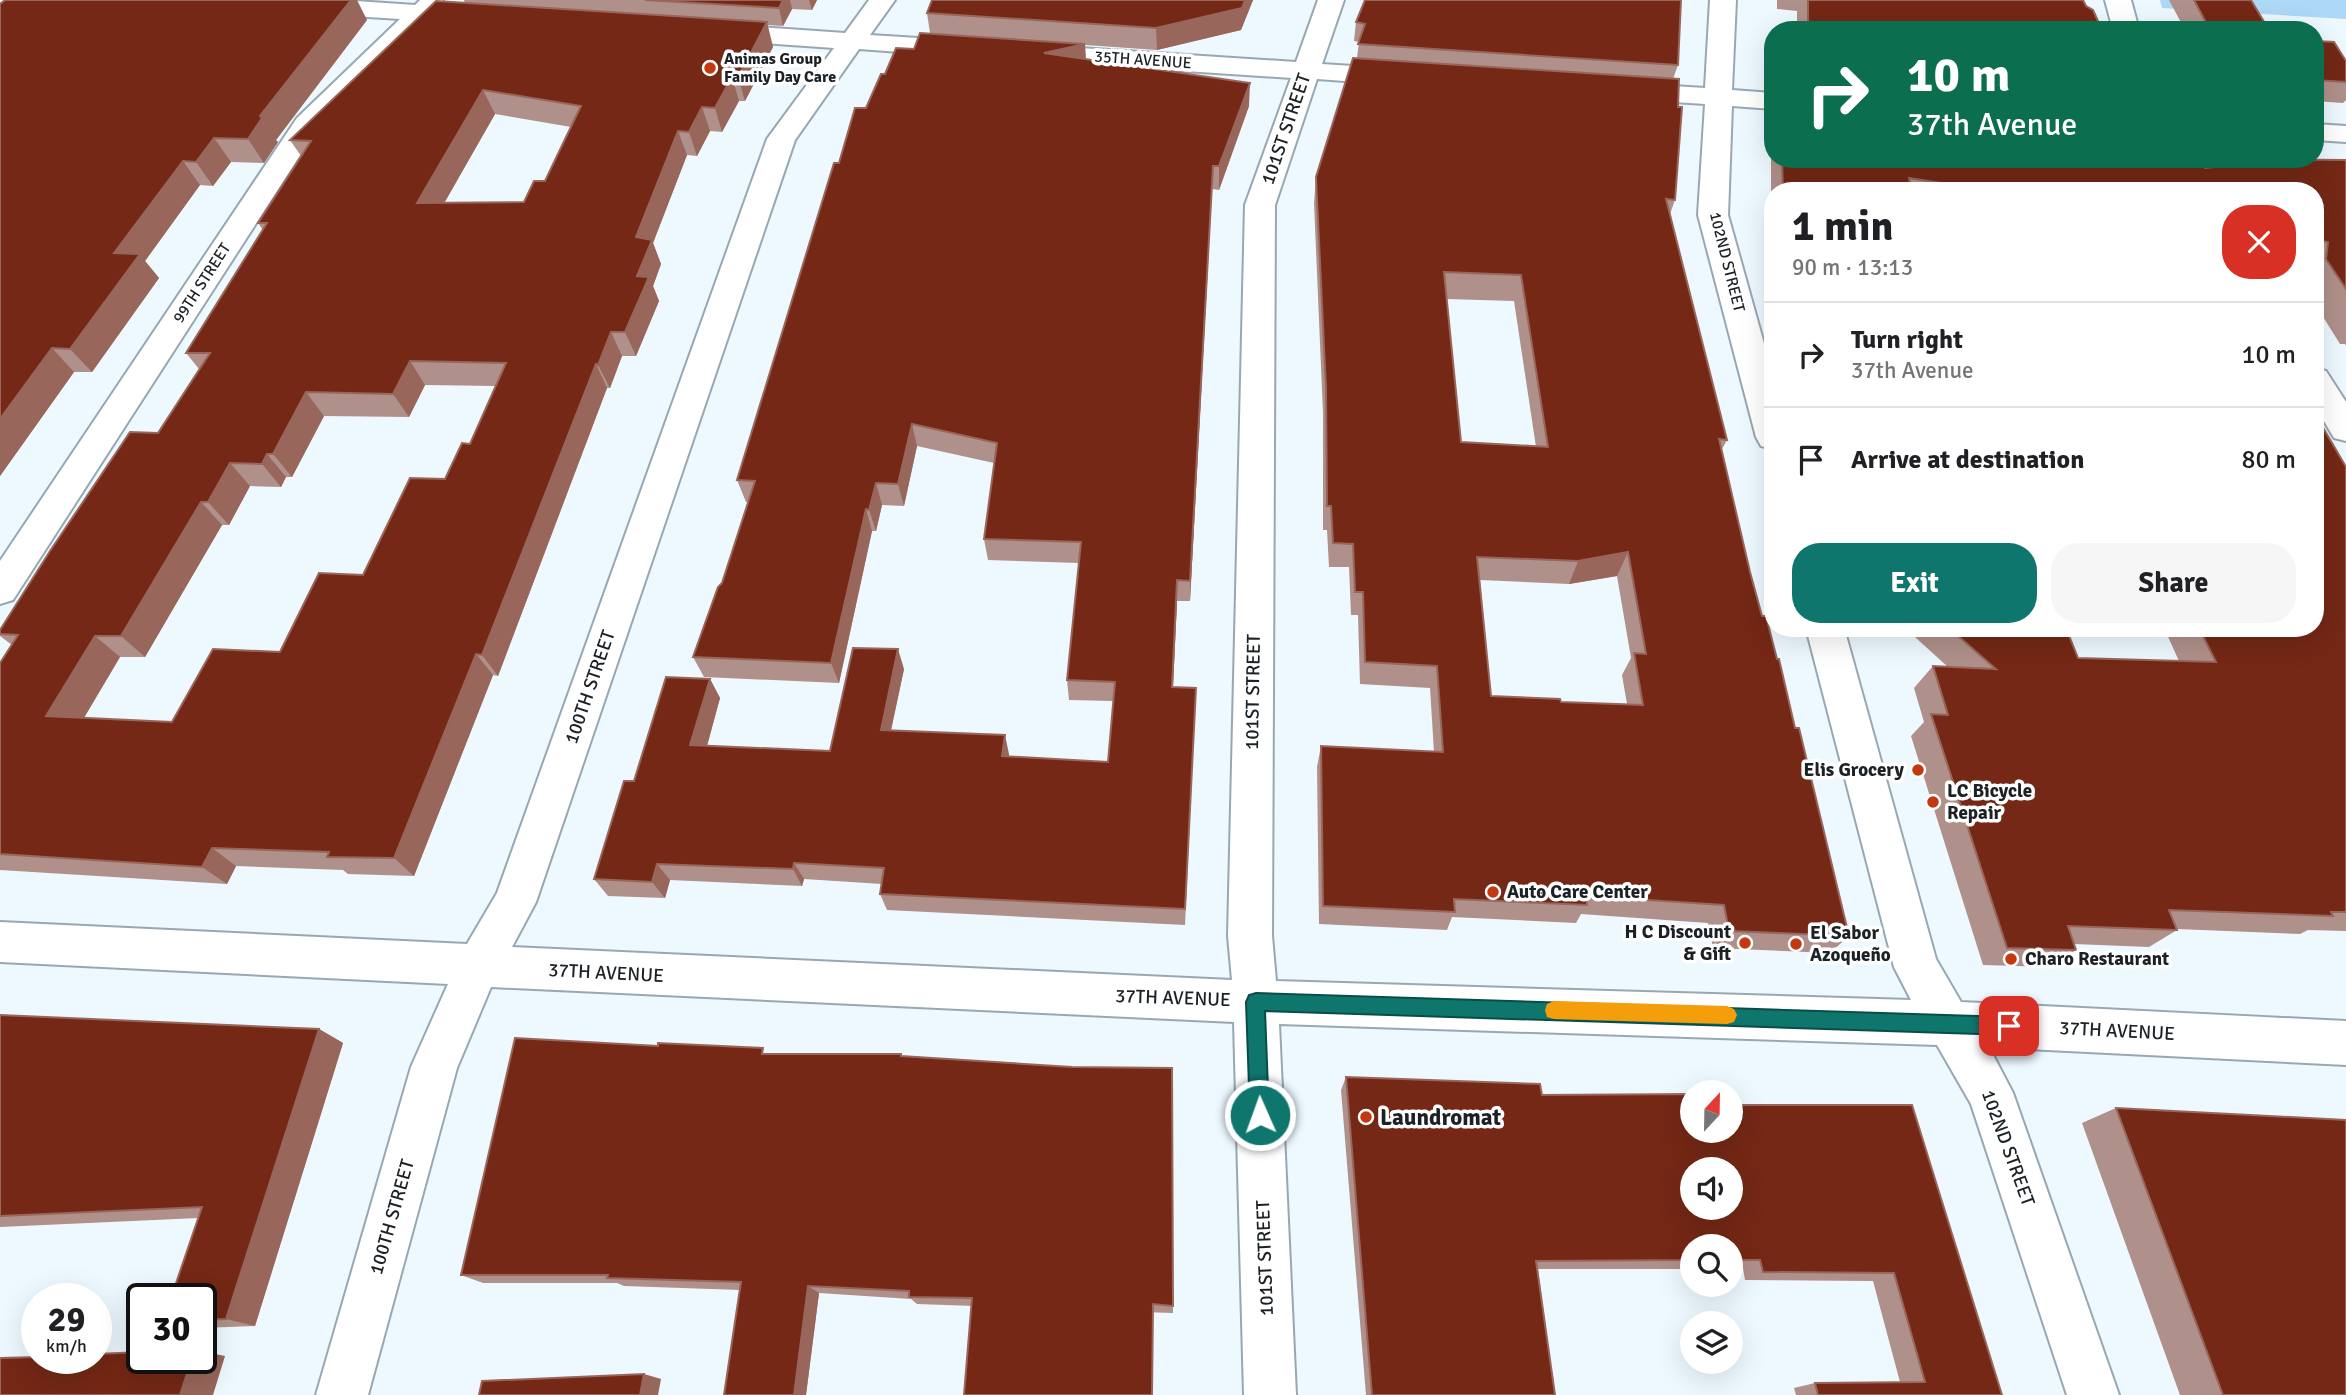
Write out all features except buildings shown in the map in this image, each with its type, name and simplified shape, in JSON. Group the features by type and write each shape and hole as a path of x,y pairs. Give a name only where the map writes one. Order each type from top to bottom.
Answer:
{"street":[{"path":"220,0 427,6 505,18"},
{"name":"100TH STREET","path":"342,1395 435,1067 478,966 515,902 781,139 882,0"},
{"name":"101ST STREET","path":"1270,1395 1256,1002 1250,936 1260,205 1331,0"},
{"name":"102ND STREET","path":"1723,0 1713,215 1764,404"},
{"path":"2118,0 2124,21"},
{"name":"99TH STREET","path":"0,590 307,124 427,6"},
{"path":"693,31 988,50"},
{"name":"35TH AVENUE","path":"1015,52 1421,78"},
{"path":"1606,90 1764,100"},
{"path":"2324,133 2346,134"},
{"path":"2324,394 2346,429"},
{"name":"102ND STREET","path":"1827,637 1916,967 1990,1093 2093,1395"},
{"name":"37TH AVENUE","path":"0,942 1256,1002 1947,1023 2346,1043"}],"shaded area":[{"path":"2160,0 2346,0 2346,19 2162,8"}],"slow traffic":[{"path":"1554,1010 1727,1015"}],"place":[{"name":"Animas Group Family Day Care","path":"710,68"},
{"name":"Elis Grocery","path":"1918,770"},
{"name":"LC Bicycle Repair","path":"1933,802"},
{"name":"Auto Care Center","path":"1493,892"},
{"name":"H C Discount & Gift","path":"1745,943"},
{"name":"El Sabor Azoqueño","path":"1796,944"},
{"name":"Charo Restaurant","path":"2011,959"},
{"name":"Laundromat","path":"1366,1117"}],"route":[{"path":"1260,1115 1256,1002 2009,1026"}]}
